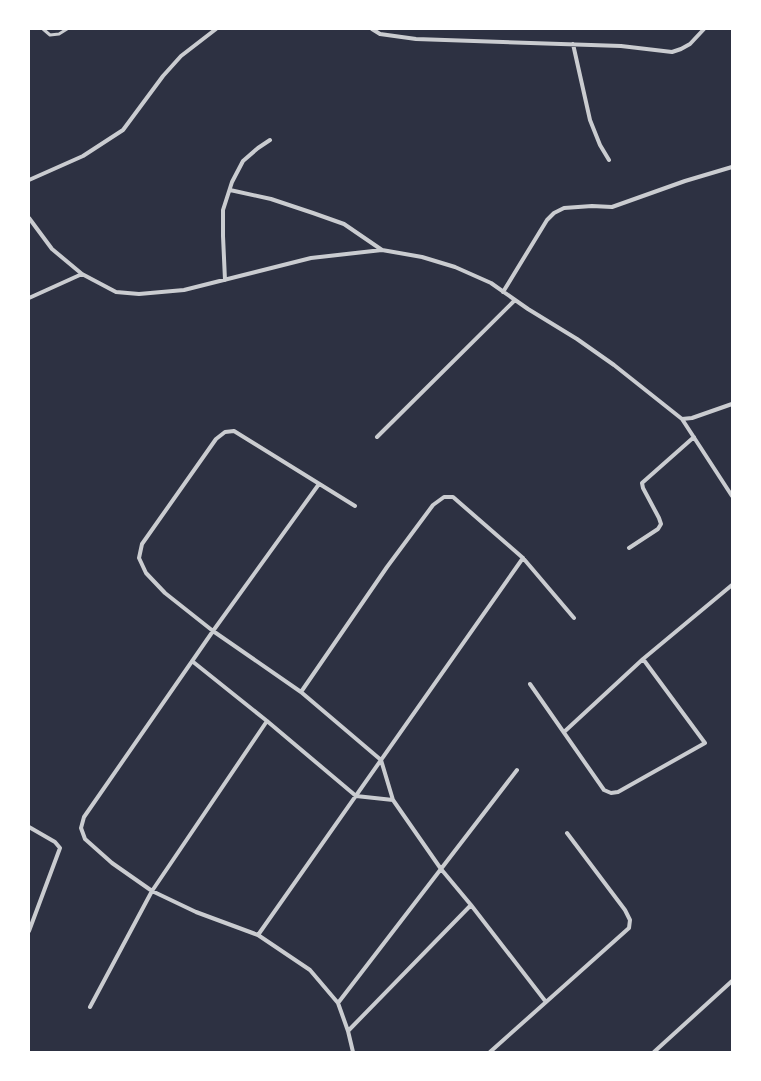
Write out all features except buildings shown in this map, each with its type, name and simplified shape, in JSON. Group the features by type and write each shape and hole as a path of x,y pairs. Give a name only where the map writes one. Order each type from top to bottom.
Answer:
{"street":[{"path":"29,180 84,156 123,130 163,76 181,56 216,29"},
{"path":"372,29 380,34 416,39 621,46 672,52 690,44 704,29"},
{"path":"573,44 590,120 600,145 609,160"},
{"path":"225,280 223,210 243,161 270,140"},
{"path":"503,292 541,228 554,213 564,208 592,206 612,208 685,181 732,167"},
{"path":"230,190 270,199 313,212 344,224 382,250"},
{"path":"29,218 52,249 82,274 116,292 139,294 184,290 311,258 382,250 422,258 455,267 491,284 577,339 614,365 682,419 732,496"},
{"path":"29,298 82,274"},
{"path":"377,437 515,300"},
{"path":"682,419 692,418 732,404"},
{"path":"355,506 234,431 224,432 216,439 142,544 139,558 146,573 165,593 213,631 301,692 382,760 393,800 441,870 471,904 546,1002"},
{"path":"629,548 658,529 661,524 642,483 694,437"},
{"path":"319,484 213,631 84,817 81,828 85,839 112,863 152,891 196,912 258,935 310,970 338,1003 353,1052"},
{"path":"301,692 387,567 433,505 444,497 453,497 524,558 574,618"},
{"path":"258,935 524,558"},
{"path":"564,732 643,659 732,585"},
{"path":"530,684 604,790 611,793 618,792 705,743 643,659"},
{"path":"192,661 267,721 356,796 393,800"},
{"path":"90,1007 152,891 267,721"},
{"path":"338,1003 517,770"},
{"path":"29,827 55,842 60,848 29,931"},
{"path":"490,1052 629,928 630,920 626,910 567,833"},
{"path":"348,1032 471,904"},
{"path":"654,1052 732,981"}],"lane":[{"path":"43,29 50,36 59,34 67,29"}]}
